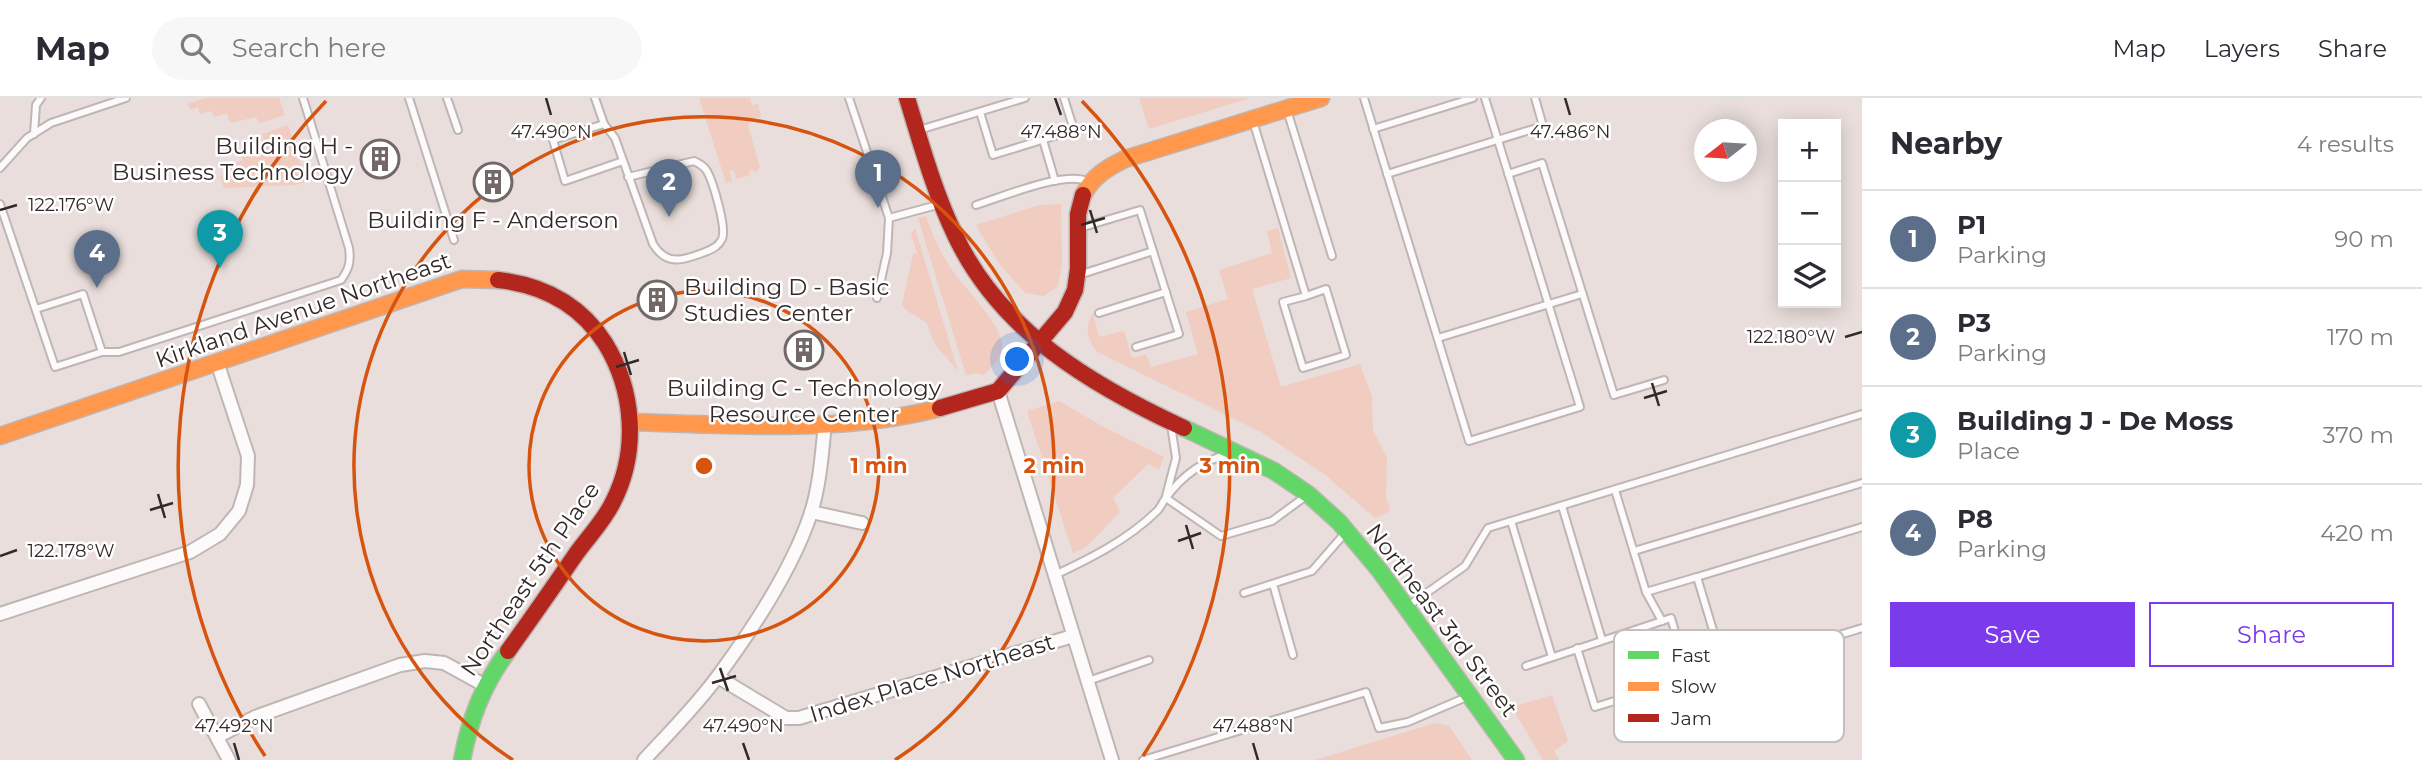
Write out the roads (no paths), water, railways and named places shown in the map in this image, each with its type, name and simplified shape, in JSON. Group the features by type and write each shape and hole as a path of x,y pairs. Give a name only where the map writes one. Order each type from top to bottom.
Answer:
{"street":[{"name":"Northeast 3rd Street","path":"907,98 941,204 957,240 987,289 1012,317 1060,360 1096,384 1265,466 1309,494 1356,539 1471,696 1510,758"},
{"path":"630,422 825,423 901,418 998,391 1068,306 1074,294 1079,206 1089,182 1108,166 1125,159 1321,98"},
{"name":"Kirkland Avenue Northeast","path":"0,436 462,279 491,277 523,282 558,295 589,319 610,348 624,382 630,422"},
{"path":"0,614 190,552 220,534 239,511 247,485 248,456 217,362"},
{"path":"998,391 1112,760"},
{"name":"Northeast 5th Place","path":"462,760 465,742 484,685 614,501 628,460 630,422"},
{"path":"644,760 718,677 771,594 802,536 811,512 821,465 825,423"},
{"path":"811,512 862,523"},
{"name":"Index Place Northeast","path":"718,677 786,718 799,718 1073,636"},
{"path":"217,737 255,717 400,665 425,661 444,663 484,685"},
{"path":"200,705 229,760"}],"lane":[{"path":"34,134 36,104 41,98"},
{"path":"0,168 27,138 51,123 126,98"},
{"path":"0,204 55,367 102,352 119,352 341,280 350,266 349,248 303,98"},
{"path":"409,98 454,240"},
{"path":"447,98 458,130"},
{"path":"595,98 604,124 615,138 628,177 653,244 658,253 677,260 686,260 715,248 721,242 722,222 708,172 701,164 694,161 628,177"},
{"path":"849,98 888,218 887,253 877,298"},
{"path":"917,131 1025,98"},
{"path":"980,112 993,155 1074,130 1064,98"},
{"path":"1364,98 1469,441 1580,407 1485,98"},
{"path":"1373,129 1473,98"},
{"path":"1387,174 1544,126 1535,98"},
{"path":"1287,108 1332,256"},
{"path":"1252,119 1306,296"},
{"path":"604,124 553,140 565,180 623,161"},
{"path":"1043,140 1055,181"},
{"path":"1508,174 1542,163 1614,395 1664,380"},
{"path":"976,205 1055,181 1073,178 1089,182"},
{"path":"888,218 941,204"},
{"path":"1078,229 1140,209 1179,334 1136,348"},
{"path":"1077,275 1153,251"},
{"path":"1326,289 1346,355 1303,368 1283,302 1306,296 1326,289"},
{"path":"1098,313 1166,292"},
{"path":"36,309 83,294 102,352"},
{"path":"1438,338 1583,294"},
{"path":"1406,607 1465,566 1488,528 1862,414"},
{"path":"1166,498 1176,458 1171,421"},
{"path":"1054,576 1104,551 1158,511 1166,498 1191,472 1213,457 1237,453"},
{"path":"1634,551 1862,483"},
{"path":"1615,490 1646,592 1662,621"},
{"path":"1166,498 1221,536 1272,521 1309,494"},
{"path":"1562,506 1602,640"},
{"path":"1511,522 1552,657"},
{"path":"1646,592 1862,527"},
{"path":"1244,593 1312,571 1348,531"},
{"path":"1697,577 1713,630"},
{"path":"1273,584 1293,655"},
{"path":"1634,630 1671,618 1675,630"},
{"path":"1844,634 1862,628"},
{"path":"1526,666 1614,636"},
{"path":"1577,648 1595,707 1614,701"},
{"path":"1087,681 1149,660"},
{"path":"1143,760 1366,692 1379,728 1408,722 1471,696"}],"place":[{"name":"Building H - Business Technology","path":"380,159"},
{"name":"Building F - Anderson","path":"493,182"},
{"name":"P1","path":"878,208"},
{"name":"P3","path":"669,217"},
{"name":"Building J - De Moss","path":"220,268"},
{"name":"P8","path":"97,288"},
{"name":"Building D - Basic Studies Center","path":"657,300"},
{"name":"Building C - Technology Resource Center","path":"804,350"}]}
